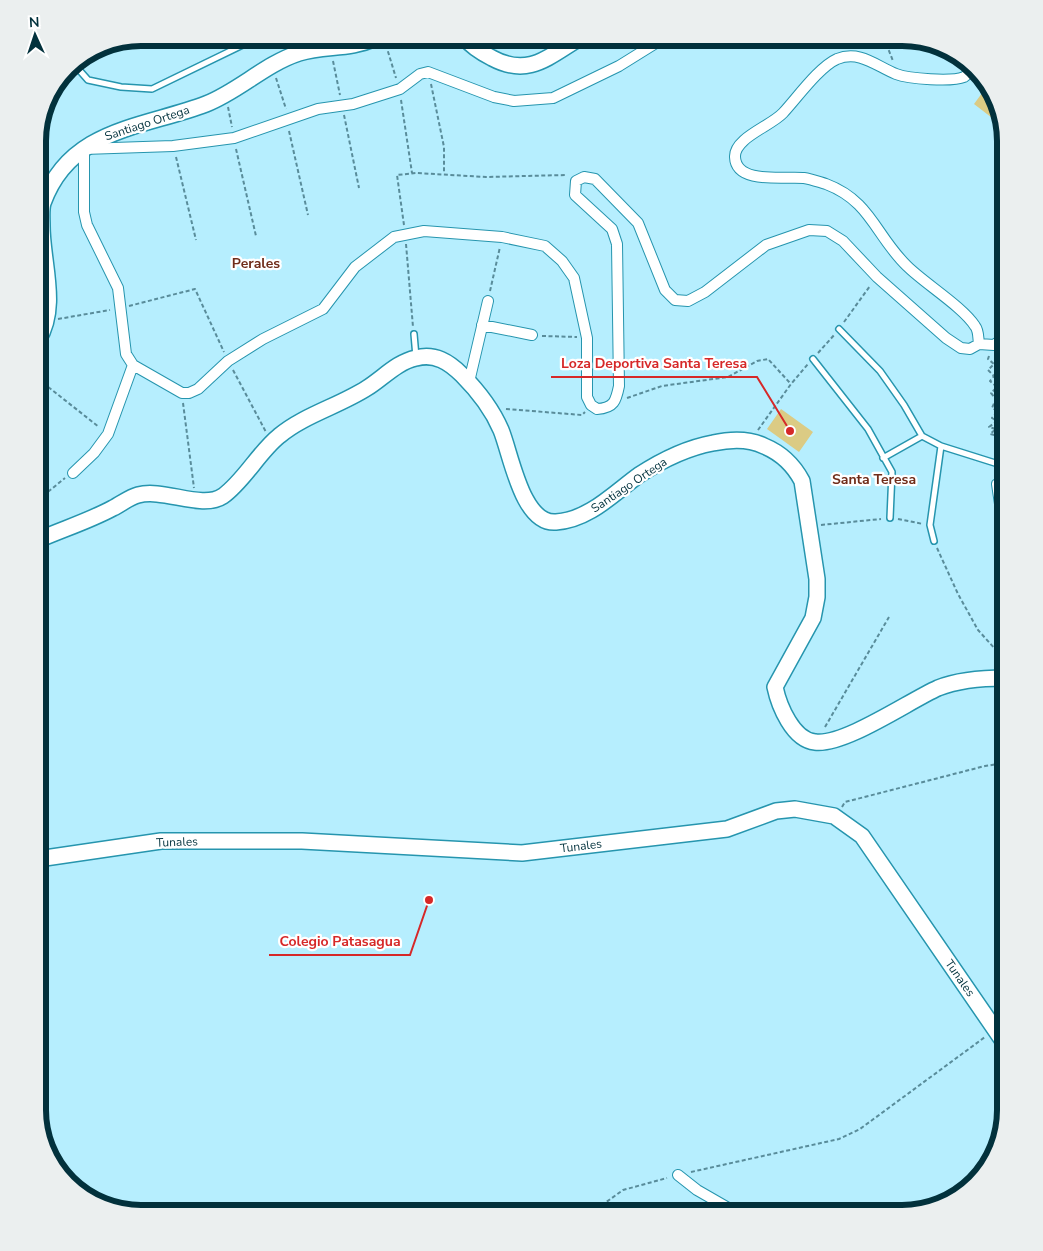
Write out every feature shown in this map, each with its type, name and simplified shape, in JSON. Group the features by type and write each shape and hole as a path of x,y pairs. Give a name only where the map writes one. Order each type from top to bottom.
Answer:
{"street":[{"name":"Santiago Ortega","path":"46,200 53,183 84,149 96,140 115,131 206,104 300,53 350,46"},
{"path":"474,46 507,66 514,67 533,65 566,46"},
{"path":"651,46 619,66 554,98 514,101 486,94 428,72 420,74 400,89 342,106 318,109 287,122 234,138 174,146 84,149 84,212 87,225 118,288 126,354 133,365 182,393 189,393 198,389 228,361 263,339 323,309 355,267 394,237 405,233 424,231 502,237 544,246 562,261 574,278 587,338 588,397 591,405 597,409 606,409 616,402 619,386 617,244 612,229 576,195 576,181 584,178 595,179 638,223 665,290 675,300 688,301 705,292 766,245 809,230 826,231 843,241 877,277 946,338 961,348 970,349 979,344 997,342"},
{"path":"968,74 963,77 935,79 898,75 867,58 852,56 836,60 824,68 776,121 741,142 736,148 736,163 743,172 758,177 805,178 841,190 864,208 889,246 907,266 976,326 979,344"},
{"name":"Santiago Ortega","path":"46,264 46,322"},
{"path":"469,382 488,301"},
{"path":"482,325 532,335"},
{"name":"Santiago Ortega","path":"416,357 432,356 449,362 469,382 490,409 501,430 525,500 539,518 556,523 588,513 666,459 697,446 725,440 752,440 780,453 797,472 803,486 817,579 817,597 813,618 775,687 779,704 802,738 816,743"},
{"path":"46,537 112,509 137,495 154,494 211,501 224,495 278,436 295,424 369,388 402,363 416,357"},
{"path":"73,473 94,453 108,434 133,365"},
{"path":"816,743 841,738 939,687 984,678 997,678"},
{"name":"Tunales","path":"46,859 161,841 302,840 522,853 727,828 776,811 795,809 834,816 862,836 997,1033"},
{"path":"678,1175 697,1190 722,1205"}],"lane":[{"path":"79,70 88,80 121,87 152,89 241,46"},
{"path":"840,328 880,371 904,405 922,436 941,446 995,463"},
{"path":"414,334 416,357"},
{"path":"813,359 868,429 892,472 890,518"},
{"path":"883,458 922,436"},
{"path":"934,541 930,525 941,446"}],"path":[{"path":"387,46 400,89 412,173"},
{"path":"887,46 898,75"},
{"path":"331,49 359,188"},
{"path":"273,66 286,110 308,215"},
{"path":"428,72 444,147 444,173"},
{"path":"225,95 256,236"},
{"path":"174,146 196,240"},
{"path":"414,334 405,233 397,176 412,173 444,173 486,177 564,174 576,181"},
{"path":"488,301 502,237"},
{"path":"46,322 121,308 195,289"},
{"path":"532,335 587,338"},
{"path":"994,344 988,359 994,364 988,370 994,376 990,381 997,387 991,393 996,399 992,408 997,410"},
{"path":"616,402 662,386 728,377 757,361 768,359 791,384"},
{"path":"46,385 108,434"},
{"path":"182,393 196,499"},
{"path":"490,409 582,415 591,405"},
{"path":"997,412 992,418 997,421 989,427 996,429 990,434 997,436"},
{"path":"995,442 997,438"},
{"path":"46,494 73,473"},
{"path":"808,526 890,518 930,525"},
{"path":"934,541 958,594 978,630 997,650"},
{"path":"816,743 889,617"},
{"path":"834,816 845,802 985,766 997,765"},
{"path":"603,1205 623,1190 678,1175 839,1140 860,1129 995,1030"}],"shaded area":[{"path":"983,92 994,119 974,104"},
{"path":"781,409 813,432 799,452 767,429"}],"place":[{"name":"Loza Deportiva Santa Teresa","path":"790,431"},
{"name":"Colegio Patasagua","path":"429,900"}],"district":[{"name":"Perales","path":"256,263"},
{"name":"Santa Teresa","path":"874,479"}]}
